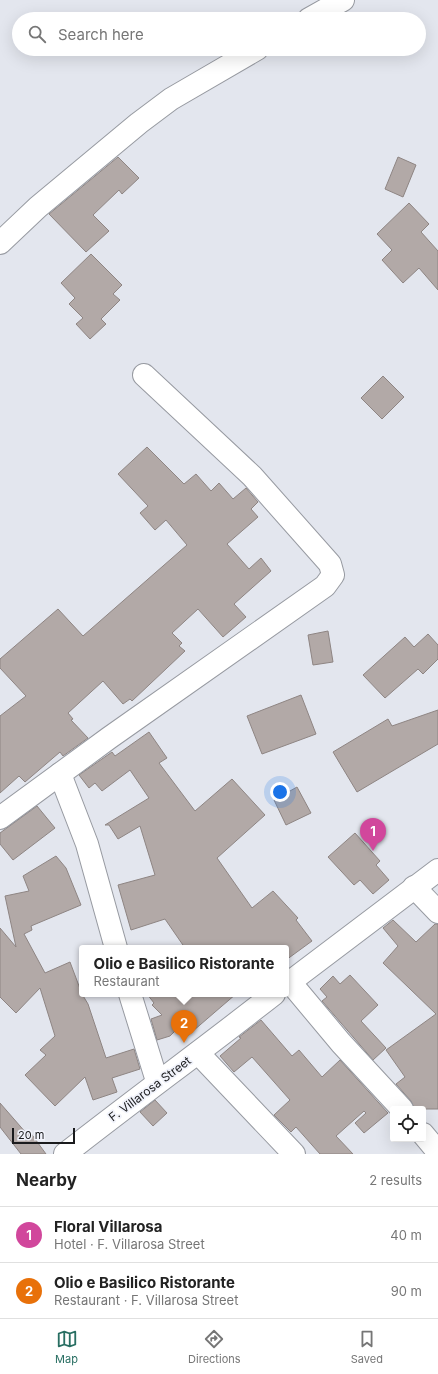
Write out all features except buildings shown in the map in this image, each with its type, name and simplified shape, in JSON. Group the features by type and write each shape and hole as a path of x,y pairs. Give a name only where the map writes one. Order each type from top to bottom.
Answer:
{"street":[{"path":"322,12 343,0"},
{"path":"0,243 38,206 138,123 171,100 245,56"},
{"path":"0,818 325,586 333,574 330,564 252,476 144,375"},
{"path":"60,774 87,844 115,945"},
{"name":"F. Villarosa Street","path":"289,982 438,870"},
{"path":"414,887 438,912"},
{"path":"289,993 341,1043 399,1106"},
{"path":"131,997 157,1081"},
{"name":"F. Villarosa Street","path":"65,1154 157,1081 198,1053 270,997"},
{"path":"198,1053 294,1154"},
{"path":"426,1138 438,1152"}],"place":[{"name":"Floral Villarosa","path":"373,851"},
{"name":"Olio e Basilico Ristorante","path":"184,1043"}]}
